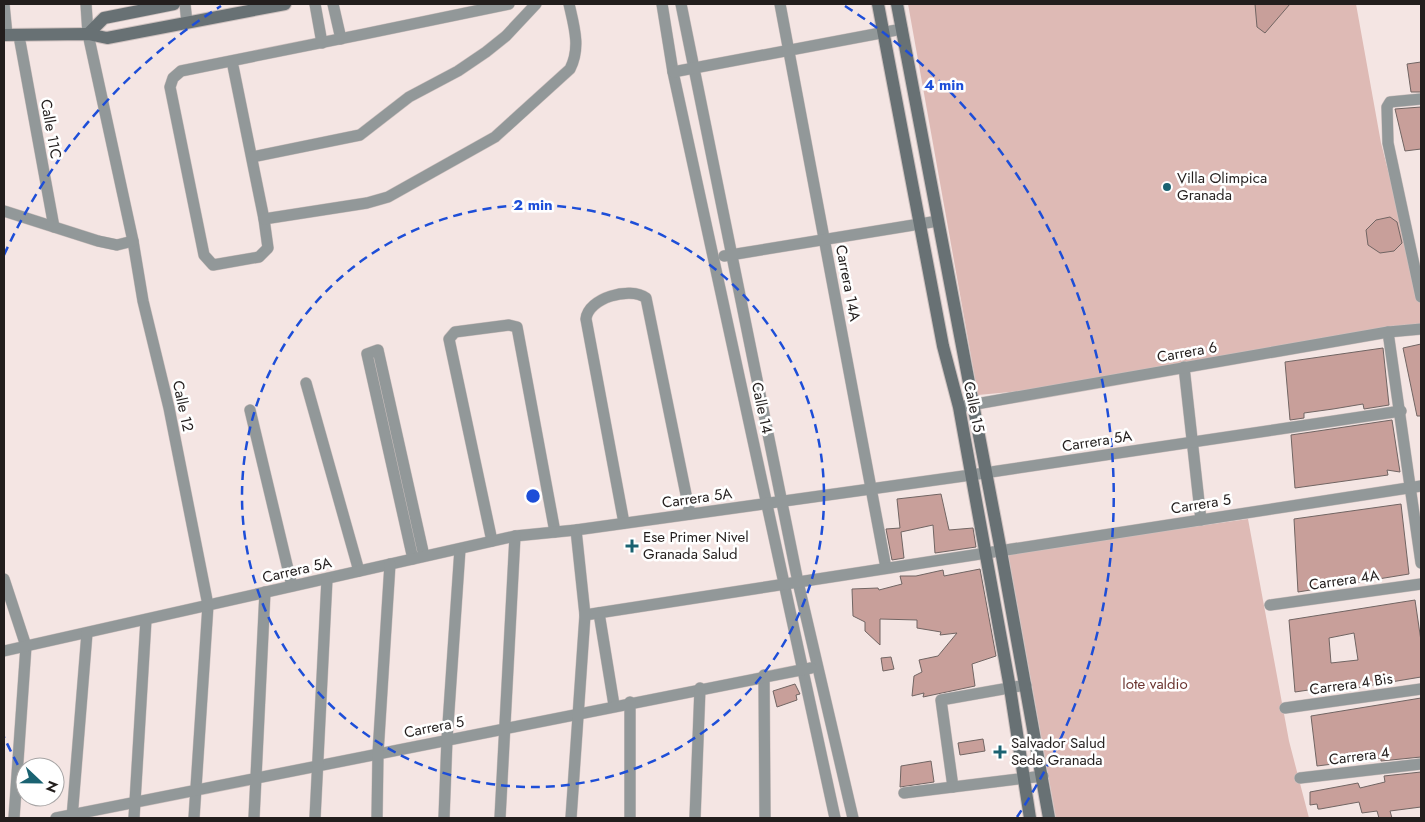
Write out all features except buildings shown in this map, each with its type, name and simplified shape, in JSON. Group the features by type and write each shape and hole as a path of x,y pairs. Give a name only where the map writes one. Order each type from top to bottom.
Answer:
{"street":[{"name":"Calle 11C","path":"4,4 54,227"},
{"name":"Calle 12","path":"86,4 88,34 133,241 143,300 169,408 208,605 194,818"},
{"path":"88,34 104,18 174,4"},
{"path":"186,4 187,23"},
{"path":"10,36 88,34 107,38 285,4"},
{"path":"315,4 322,43"},
{"path":"333,4 341,39"},
{"path":"232,61 264,219 268,248 259,257 213,265 204,256 170,87 173,78 181,72 232,61 509,4"},
{"path":"252,157 360,134 409,96 453,74 486,52 506,36 536,4"},
{"path":"264,219 367,203 388,197 495,138 570,70 577,46 569,4"},
{"name":"Calle 14","path":"662,4 674,72 835,818"},
{"name":"Calle 14","path":"681,4 730,255 783,502 798,582 853,818"},
{"name":"Carrera 14A","path":"780,4 886,568"},
{"name":"Calle 15","path":"878,4 943,346 959,407 1010,688 1030,818"},
{"name":"Calle 15","path":"897,4 987,473 1043,776 1048,818"},
{"path":"674,72 902,29"},
{"path":"1421,99 1387,104 1388,143 1421,298"},
{"path":"4,212 118,245 133,241"},
{"path":"715,258 938,221"},
{"path":"624,524 586,319 587,312 599,300 625,294 640,294 646,298 690,514"},
{"path":"492,541 449,339 455,332 509,324 516,327 555,532"},
{"name":"Carrera 6","path":"959,407 1388,332 1421,329"},
{"path":"1388,332 1416,486 1421,562"},
{"path":"378,350 418,558 367,354 378,350"},
{"path":"1184,367 1201,520"},
{"path":"306,383 359,571"},
{"path":"250,410 292,586"},
{"name":"Carrera 5A","path":"4,652 515,536 624,524 783,502 1401,411"},
{"name":"Carrera 5","path":"585,615 1416,486"},
{"path":"571,818 585,615 576,530"},
{"path":"500,818 515,536"},
{"path":"444,818 447,739 460,548"},
{"path":"377,818 378,753 390,564"},
{"path":"315,818 327,578"},
{"path":"4,579 26,646 14,818"},
{"name":"Carrera 4A","path":"1270,605 1421,584"},
{"path":"254,818 265,592"},
{"path":"599,613 614,706"},
{"path":"134,818 146,620"},
{"path":"72,817 87,633"},
{"name":"Carrera 5","path":"56,818 72,817 135,802 579,712 818,666"},
{"path":"764,675 764,818"},
{"path":"953,787 941,700 1026,685"},
{"path":"695,818 700,688"},
{"name":"Carrera 4 Bis","path":"1285,708 1421,689"},
{"path":"630,702 630,818"},
{"name":"Carrera 4","path":"1300,778 1421,764"},
{"path":"904,793 1043,776"}],"green space":[{"name":"Villa Olimpica Granada","path":"908,4 1356,4 1381,143 1421,299 1421,329 1082,385 978,395"},
{"name":"lote valdio","path":"1248,519 1289,741 1309,818 1056,818 1008,553"}],"place":[{"name":"Villa Olimpica Granada","path":"1167,187"},
{"name":"Ese Primer Nivel Granada Salud","path":"632,546"},
{"name":"Salvador Salud Sede Granada","path":"1000,752"}]}
